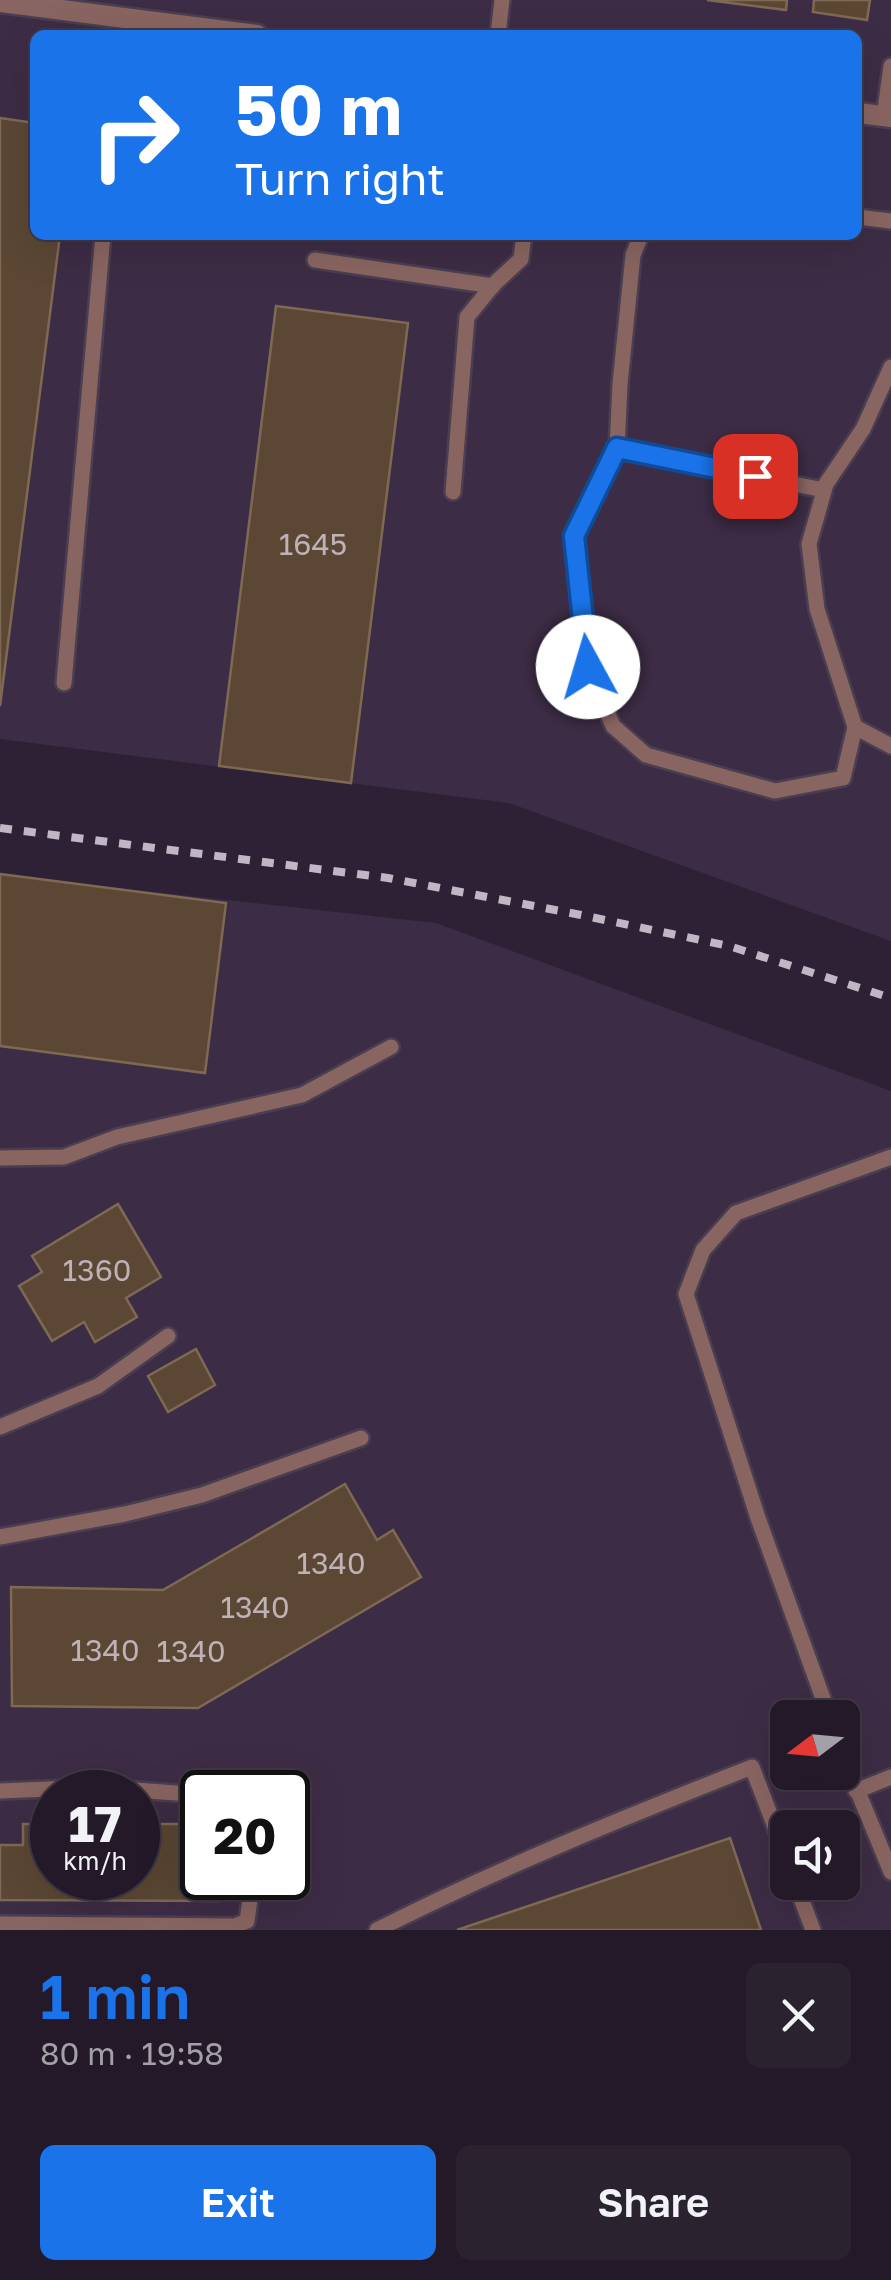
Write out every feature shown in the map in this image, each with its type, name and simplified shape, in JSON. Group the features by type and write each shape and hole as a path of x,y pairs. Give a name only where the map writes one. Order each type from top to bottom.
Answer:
{"street":[{"path":"4,1 125,26 184,30"},
{"path":"862,114 888,117"}],"lane":[{"path":"499,30 502,0"},
{"path":"888,117 891,66"},
{"path":"862,217 891,220"},
{"path":"64,683 102,240"},
{"path":"452,492 468,317 492,286 521,259 523,240"},
{"path":"639,240 633,255 617,448 574,536 588,667 613,726 646,754 775,791 843,778 856,727 818,609 810,544 824,490 863,429 891,367"},
{"path":"315,260 492,286"},
{"path":"617,448 824,490"},
{"path":"856,727 891,746"},
{"path":"0,1158 64,1157 117,1136 302,1095 390,1048"},
{"path":"824,1700 758,1518 686,1294 703,1250 736,1213 891,1157"},
{"path":"0,1427 98,1386 168,1336"},
{"path":"0,1537 202,1495 361,1438"},
{"path":"377,1930 593,1830 752,1766 770,1814"},
{"path":"891,1777 856,1791 891,1872"},
{"path":"0,1790 96,1787 180,1793"},
{"path":"0,1924 235,1926 247,1921 250,1900"},
{"path":"802,1900 813,1930"}],"shaded area":[{"path":"0,0 891,0 891,941 509,803 0,739"},
{"path":"0,875 436,923 891,1091 891,1930 0,1930"}],"building":[{"path":"707,0 787,0 786,10"},
{"path":"814,0 870,0 867,20 813,12"},
{"path":"0,118 30,122 30,240 59,240 0,706"},
{"path":"276,306 408,323 351,783 219,766"},
{"path":"0,874 226,903 205,1073 0,1046"},
{"path":"118,1204 161,1277 126,1298 137,1317 95,1342 84,1322 52,1341 19,1286 42,1272 32,1256"},
{"path":"196,1349 215,1385 168,1412 148,1376"},
{"path":"345,1484 377,1540 393,1530 421,1577 198,1708 12,1706 11,1587 163,1590"},
{"path":"23,1824 30,1824 30,1900 160,1900 160,1824 180,1824 180,1900 220,1901 0,1900 0,1845 23,1845"},
{"path":"730,1838 761,1930 457,1930"}],"railway":[{"path":"0,828 388,878 729,946 891,998"}],"route":[{"path":"588,667 574,536 617,448 755,476"}]}
